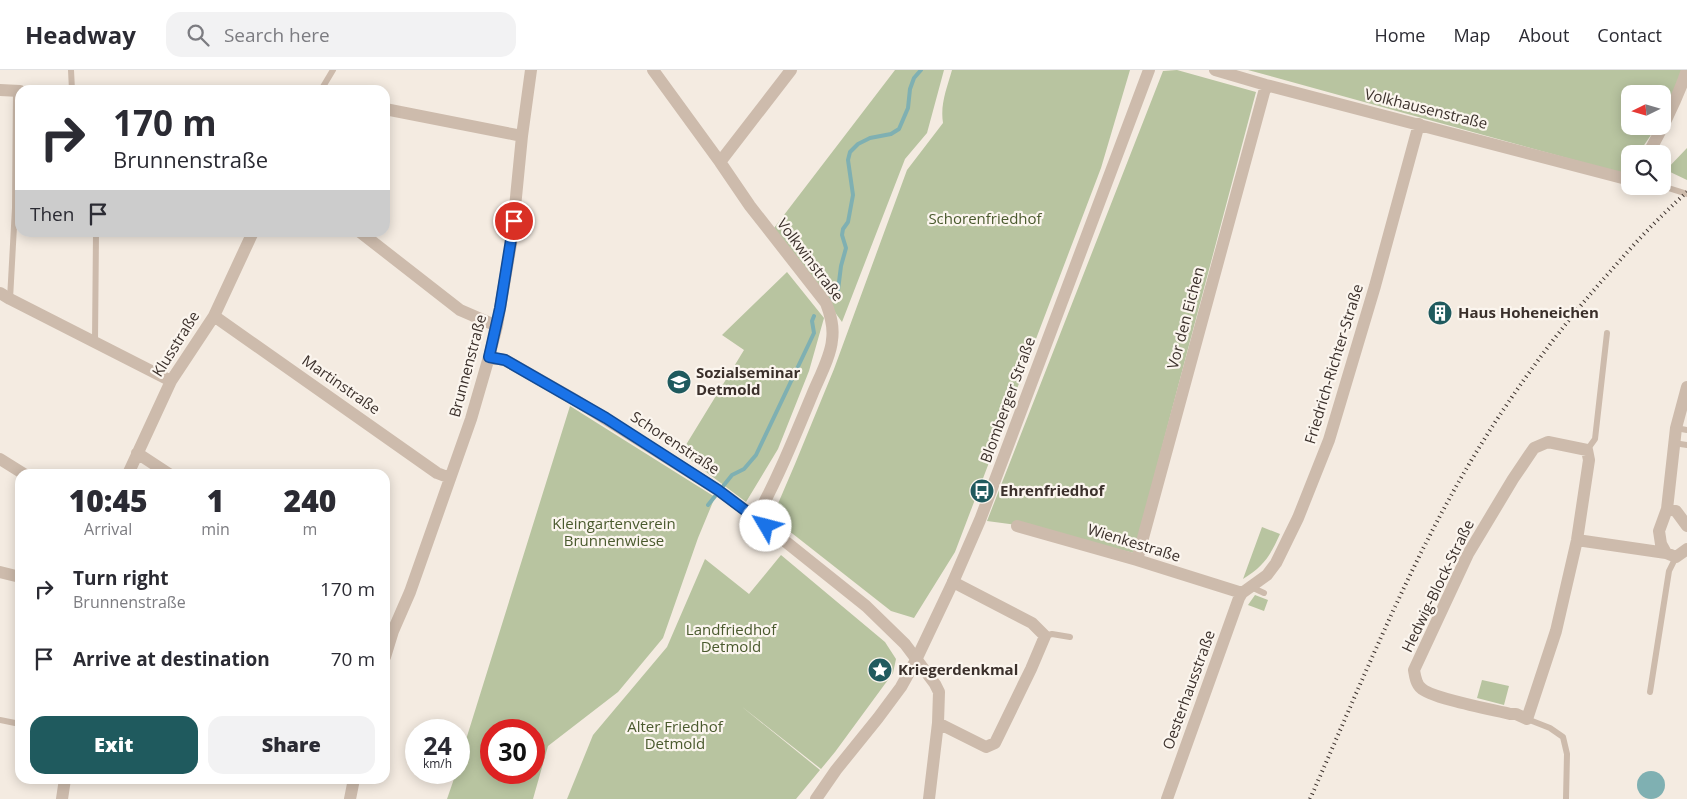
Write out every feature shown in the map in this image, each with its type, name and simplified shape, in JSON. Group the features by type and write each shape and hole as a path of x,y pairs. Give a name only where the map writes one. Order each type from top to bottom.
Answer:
{"street":[{"name":"Brunnenstraße","path":"390,627 410,592 471,419 489,357 512,238 522,136 531,70"},
{"name":"Volkwinstraße","path":"653,70 750,206 826,303 831,316 832,343 790,457 756,518"},
{"path":"720,162 790,70"},
{"name":"Blomberger Straße","path":"816,799 836,770 901,687 953,582 980,520 1149,70"},
{"name":"Volkhausenstraße","path":"1215,70 1621,178"},
{"path":"1653,145 1682,86 1687,70"},
{"name":"Vor den Eichen","path":"1137,560 1266,85"},
{"path":"0,90 15,91"},
{"path":"390,110 522,136"},
{"name":"Friedrich-Richter-Straße","path":"1246,590 1267,575 1276,563 1298,518 1329,440 1375,286 1419,124"},
{"name":"Klusstraße","path":"130,469 171,381 214,316 251,237"},
{"path":"366,237 460,310 496,326"},
{"path":"5,296 171,381"},
{"name":"Martinstraße","path":"214,316 438,473 450,478"},
{"name":"Schorenstraße","path":"489,357 505,360 584,405 721,493 756,518 866,606 905,644 939,692 938,723 929,799"},
{"path":"1671,555 1661,544 1659,531 1667,509 1681,444 1681,429 1687,387"},
{"name":"Hedwig-Block-Straße","path":"1527,719 1516,714 1446,698 1421,689 1416,681 1414,670 1468,554 1534,448 1548,442 1587,450"},
{"path":"1527,719 1556,631 1576,540 1589,460 1587,450"},
{"path":"137,453 162,469"},
{"path":"0,459 16,469"},
{"path":"1667,509 1676,511 1687,526"},
{"name":"Wienkestraße","path":"1017,526 1246,590"},
{"path":"1576,540 1671,555 1687,549"},
{"path":"0,572 15,576"},
{"path":"938,723 986,747 995,743 1032,669 1045,636 1032,623 953,582"},
{"name":"Oesterhausstraße","path":"1166,799 1246,590"},
{"path":"62,799 64,784"},
{"path":"350,799 353,784"}],"lane":[{"path":"71,70 72,85"},
{"path":"324,85 333,70"},
{"path":"1671,189 1687,194"},
{"path":"5,296 15,208"},
{"path":"95,341 96,237"},
{"path":"1587,450 1595,439 1607,332"},
{"path":"1650,692 1671,555"},
{"path":"1246,590 1264,593"},
{"path":"1045,636 1052,634 1070,637"},
{"path":"1527,719 1550,728 1564,737 1567,754 1566,799"},
{"path":"0,720 15,723"}],"green space":[{"path":"895,70 944,70 927,133 905,159 842,322 774,228"},
{"name":"Schorenfriedhof","path":"952,70 1130,70 1101,168 955,552 914,618 891,611 779,523 774,513 834,369 907,170 943,123 943,103"},
{"path":"1177,70 1256,92 1134,553 1017,525 987,521 1163,71"},
{"path":"1248,70 1683,70 1671,98 1671,85 1621,85 1621,135 1651,135 1644,145 1621,145 1621,173"},
{"path":"1687,148 1687,180 1671,172 1671,165"},
{"path":"787,272 824,318 809,371 778,449 746,502 681,453 744,350 722,335"},
{"name":"Kleingartenverein Brunnenwiese","path":"570,406 715,497 698,538 663,638 618,692 548,746 545,757 545,719 480,719 480,784 537,784 533,799 447,799 452,784 470,784 470,727"},
{"path":"1262,527 1280,534 1266,560 1243,579"},
{"path":"781,555 885,642 896,659 893,673 821,769 741,706 820,770 796,799 567,799 593,735 667,647 705,559 749,594"},
{"path":"1255,595 1268,600 1264,611 1248,605"},
{"path":"1482,680 1509,686 1504,705 1477,698"}],"water":[{"path":"1651,771 1661,775 1665,785 1661,795 1651,799 1641,795 1637,785 1641,775"}],"waterway":[{"path":"831,299 838,290 841,266 846,248 842,235 843,229 848,222 853,195 848,160 850,152 858,144 870,138 891,134 899,129 908,108 910,89 914,78 921,70"},
{"path":"708,505 732,475 744,469 756,455 814,333 812,321 814,316"}],"railway":[{"path":"1310,799 1416,562 1465,471 1492,427 1533,367 1577,310 1637,242 1687,192"}],"place":[{"name":"Haus Hoheneichen","path":"1440,313"},
{"name":"Sozialseminar Detmold","path":"679,382"},
{"name":"Ehrenfriedhof","path":"982,491"},
{"name":"Kriegerdenkmal","path":"880,670"}],"route":[{"path":"514,221 500,308 489,357 505,360 606,418 718,490 766,526"}],"park label":[{"name":"Landfriedhof Detmold","path":"731,638"},
{"name":"Alter Friedhof Detmold","path":"675,736"}]}
